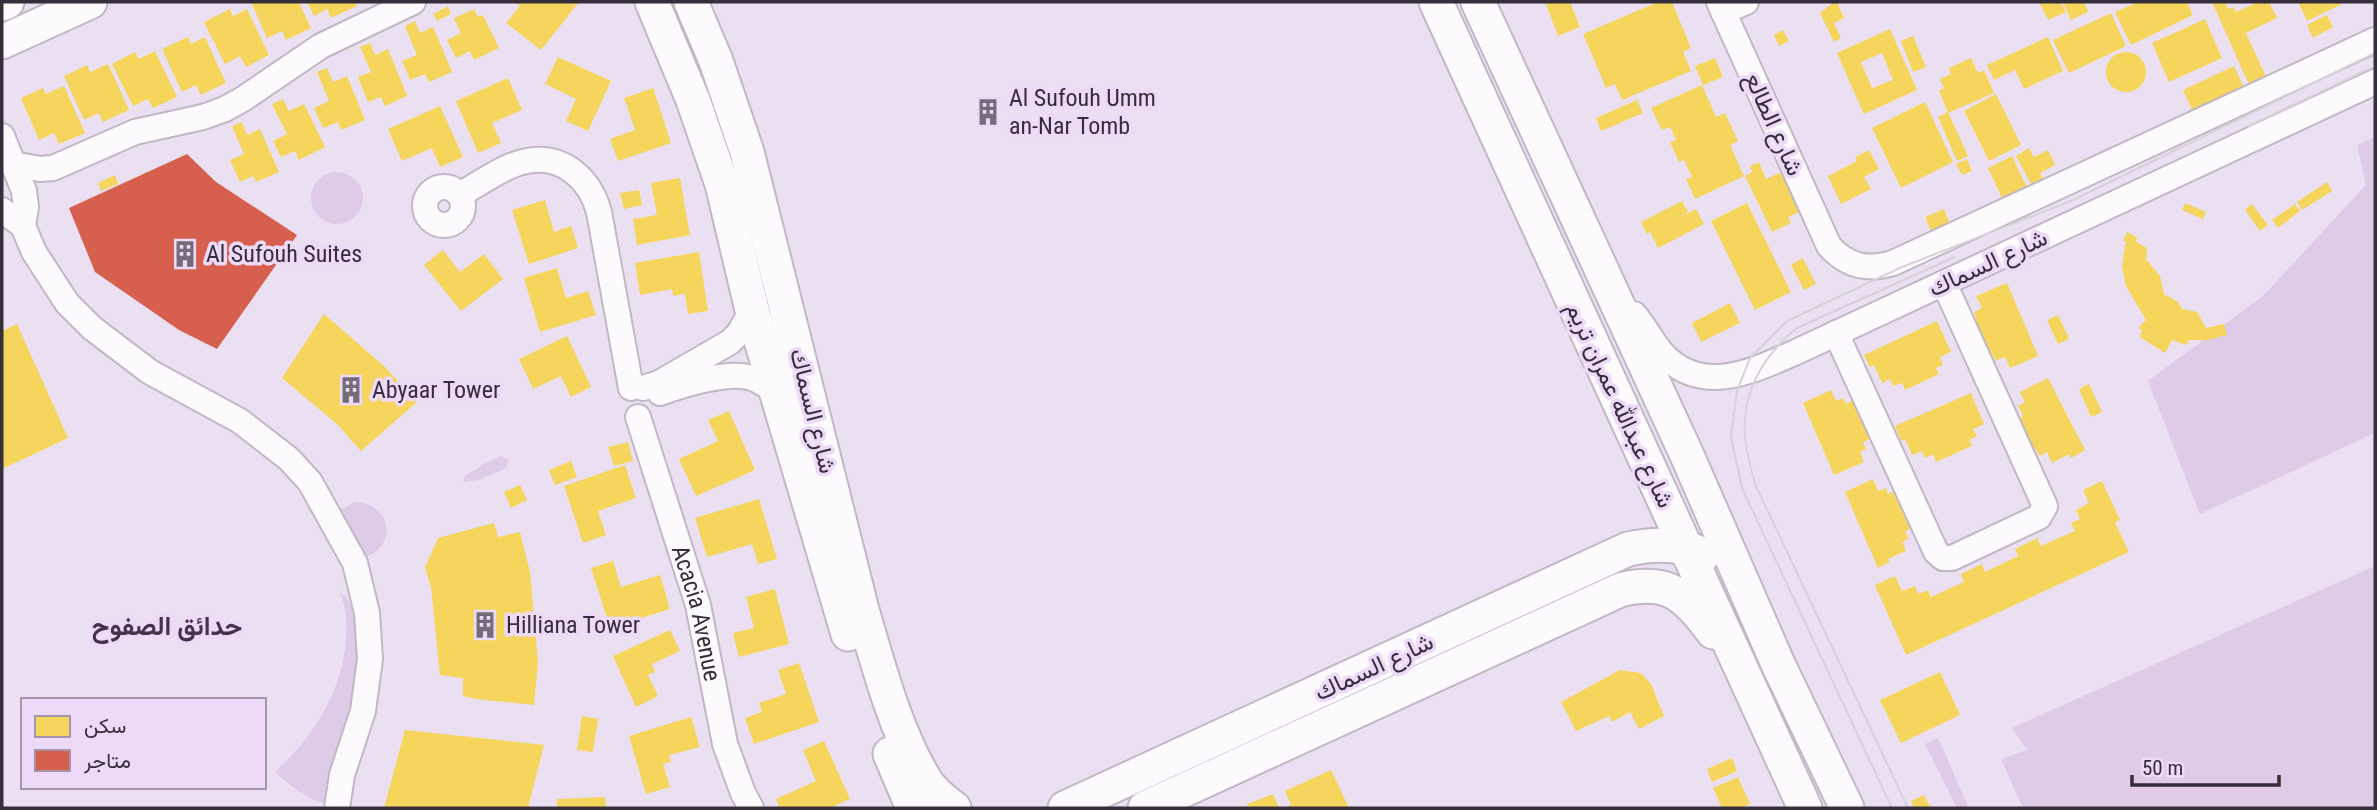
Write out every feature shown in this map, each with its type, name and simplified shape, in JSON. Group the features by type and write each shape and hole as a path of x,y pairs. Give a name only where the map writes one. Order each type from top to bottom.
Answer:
{"street":[{"path":"2,4 7,2"},
{"path":"5,42 90,2"},
{"path":"12,164 40,169 65,163 109,141 135,132 203,117 251,94 321,46 413,2"},
{"name":"شارع السماك","path":"652,2 677,59 722,184 752,310 845,626 883,736 919,793 939,796 954,808"},
{"name":"شارع السماك","path":"691,2 716,61 747,152 862,610 901,728 919,793"},
{"name":"شارع عبدالله عمران تريم","path":"1436,2 1805,808"},
{"name":"شارع عبدالله عمران تريم","path":"1478,2 1686,453 1778,664 1847,808"},
{"name":"شارع الطالع","path":"1729,5 1829,246 1847,262 1870,268 1893,262 2375,40"},
{"name":"شارع السماك","path":"1616,302 1629,309 1665,356 1682,368 1702,376 1742,375 2375,82"},
{"path":"2,136 24,191 17,214 34,252 67,303 92,328 150,372 240,421 289,459 310,482 355,563 367,612 370,659 363,710 342,775 337,808"},
{"name":"Acacia Avenue","path":"459,195 513,165 533,160 554,162 567,167 589,186 599,212 641,398 698,605 725,744 751,808"},
{"path":"17,214 65,163"},
{"path":"1836,333 1936,552 1943,558 1952,558 2039,517 2045,506 1944,283"},
{"path":"641,398 659,383 730,342 739,333 752,310"},
{"path":"641,398 724,376 752,378 776,391"},
{"path":"1610,557 1633,536 1648,509 1650,468"},
{"name":"شارع السماك","path":"1065,808 1628,549 1647,545 1686,548"},
{"path":"1686,548 1698,552 1718,567 1757,644 1778,664"},
{"name":"شارع السماك","path":"1145,808 1619,590 1653,586 1670,591 1685,599 1720,639 1730,643"},
{"path":"919,793 938,808"}],"shaded area":[{"path":"2375,137 2375,433 2200,514 2148,381 2263,296 2366,185 2357,145"},
{"path":"337,172 347,174 355,180 361,188 361,208 355,216 347,222 337,224 327,222 319,216 313,208 311,198 313,188 319,180 327,174"},
{"path":"501,456 509,461 506,468 479,480 463,482 465,476"},
{"path":"355,502 378,511 384,519 386,529 380,547 371,555 358,559 338,511"},
{"path":"2375,566 2375,808 2023,808 2001,759 2027,750 2012,728"},
{"path":"340,591 351,606 357,626 358,649 352,698 325,803 305,795 275,772 291,757 318,722 337,682 346,639 346,614"},
{"path":"1938,738 1969,808 1957,808 1925,744"}],"building: سكن":[{"path":"251,2 299,2 311,28 286,40 282,31 267,38"},
{"path":"307,2 355,2 357,6 331,18 327,9 314,16"},
{"path":"515,2 579,2 541,50 506,23 520,6"},
{"path":"1570,2 1580,27 1558,36 1546,4"},
{"path":"1658,2 1672,2 1691,48 1683,52 1691,71 1622,100 1615,84 1606,88 1583,34"},
{"path":"1837,2 1844,18 1834,23 1841,38 1834,42 1820,13"},
{"path":"2039,2 2061,2 2066,12 2048,20"},
{"path":"2063,2 2084,2 2088,12 2071,20"},
{"path":"2138,2 2187,2 2193,15 2131,45 2115,12"},
{"path":"2212,2 2225,2 2228,9 2233,7 2236,12 2258,2 2269,2 2277,18 2246,33 2267,79 2250,87"},
{"path":"2298,2 2341,2 2342,4 2307,21"},
{"path":"448,6 451,14 437,21 433,14"},
{"path":"230,9 233,16 247,9 269,55 246,67 240,56 225,64 204,22"},
{"path":"474,9 478,17 483,15 499,48 474,60 470,51 456,58 447,40 461,33 454,18"},
{"path":"2111,13 2126,46 2069,73 2053,40"},
{"path":"2327,15 2333,27 2313,38 2307,25"},
{"path":"2205,19 2222,58 2169,82 2152,43"},
{"path":"415,21 420,33 433,27 452,72 429,82 425,74 410,80 402,61 417,55 405,26"},
{"path":"1890,29 1917,90 1864,114 1837,53","holes":["1882,53 1893,80 1872,88 1861,62"]},
{"path":"1783,30 1789,41 1779,46 1774,35"},
{"path":"1913,36 1926,67 1913,72 1901,41"},
{"path":"188,37 191,44 205,37 226,83 201,95 196,85 182,92 162,49"},
{"path":"2048,37 2063,71 2024,89 2015,70 1994,80 1987,65"},
{"path":"370,43 375,55 388,49 407,96 385,106 381,97 368,102 358,77 371,72 360,47"},
{"path":"155,51 177,97 153,108 148,99 133,106 112,64 135,52 139,59"},
{"path":"2126,52 2140,58 2146,72 2140,86 2126,92 2112,86 2106,72 2112,58"},
{"path":"558,57 611,81 588,131 566,121 576,99 545,84"},
{"path":"1715,58 1723,77 1703,85 1695,66"},
{"path":"1971,58 1978,73 1984,70 1994,93 1948,113 1939,91 1944,88 1940,79 1951,74 1949,68"},
{"path":"108,64 129,110 103,122 99,113 84,120 64,76 87,65 90,72"},
{"path":"2234,66 2245,90 2194,114 2183,90"},
{"path":"327,68 333,82 347,76 365,120 341,130 338,122 323,128 314,108 329,101 317,72"},
{"path":"508,78 522,110 492,123 501,143 478,153 456,101"},
{"path":"1702,85 1716,117 1725,113 1738,141 1730,145 1744,176 1695,199 1686,179 1692,177 1684,160 1679,162 1670,142 1676,140 1670,127 1662,130 1651,108"},
{"path":"64,86 85,133 59,144 54,133 39,140 21,98 43,88 46,94"},
{"path":"653,88 671,143 618,161 610,139 635,130 624,98"},
{"path":"1996,94 2021,145 1989,161 1964,111"},
{"path":"283,99 289,111 304,104 325,147 299,160 295,151 281,157 273,141 287,134 272,104"},
{"path":"1637,100 1643,113 1601,131 1596,118"},
{"path":"1925,102 1953,162 1901,188 1872,128"},
{"name":"Al Sufouh Umm an-Nar Tomb","path":"988,103 995,106 998,113 995,120 988,123 981,120 978,113 981,106"},
{"path":"440,106 463,157 440,167 432,148 402,161 388,129"},
{"path":"1948,112 1968,156 1957,161 1938,117"},
{"path":"242,122 247,135 260,129 279,172 256,182 253,176 240,182 230,160 244,154 232,126"},
{"path":"2029,148 2034,157 2048,150 2055,165 2040,173 2045,182 2033,188 2016,156"},
{"path":"1869,150 1879,169 1864,177 1871,189 1841,204 1828,176 1857,161 1855,157"},
{"path":"2012,156 2029,192 2005,204 1988,168"},
{"path":"1967,159 1972,171 1962,175 1956,164"},
{"path":"1759,162 1766,179 1784,171 1802,211 1788,217 1791,223 1772,232 1745,176 1752,172 1750,166"},
{"path":"115,175 118,184 101,191 98,183"},
{"path":"680,178 690,235 637,245 633,219 657,215 651,183"},
{"path":"2327,182 2332,191 2302,210 2297,202"},
{"path":"639,190 642,205 624,209 620,193"},
{"path":"545,200 554,232 571,226 578,248 529,264 512,210"},
{"path":"1682,201 1688,212 1676,219 1696,209 1704,224 1658,248 1641,222"},
{"path":"1747,203 1791,292 1755,310 1711,221"},
{"path":"2185,203 2206,212 2203,219 2182,210"},
{"path":"2252,204 2268,225 2260,231 2245,210"},
{"path":"2295,204 2300,211 2278,228 2272,220"},
{"path":"1944,209 1951,227 1933,235 1925,217"},
{"path":"2127,232 2137,237 2136,242 2147,248 2146,259 2160,276 2164,294 2178,302 2182,309 2197,312 2206,328 2224,324 2227,335 2207,340 2189,340 2186,345 2172,340 2165,353 2140,337 2142,330 2138,328 2146,320 2126,286 2122,266 2126,241 2123,241"},
{"path":"443,250 460,272 484,254 503,279 461,311 424,265"},
{"path":"699,252 708,311 688,314 685,294 673,296 672,289 640,295 635,263"},
{"path":"1803,258 1816,284 1804,290 1791,265"},
{"path":"557,268 566,298 588,291 596,315 540,332 524,278"},
{"path":"2007,283 2038,356 2010,368 2005,357 1995,361 1993,355 1986,358 1970,320 1976,318 1974,312 1982,308 1976,296"},
{"path":"1730,303 1740,323 1701,342 1692,323"},
{"name":"Abyaar Tower","path":"324,314 385,367 417,402 361,451 337,424 282,378"},
{"path":"2058,315 2069,339 2058,344 2047,320"},
{"path":"1937,321 1951,352 1940,357 1943,365 1936,368 1939,374 1905,390 1902,383 1893,386 1890,379 1882,383 1874,365 1870,367 1864,355"},
{"path":"17,324 68,438 2,469 2,331"},
{"path":"567,336 591,387 571,397 561,376 533,389 519,359"},
{"path":"2048,378 2085,450 2071,458 2069,454 2052,463 2047,452 2040,456 2036,449 2031,451 2015,421 2023,416 2018,406 2025,402 2020,392"},
{"path":"2089,384 2102,412 2091,417 2079,389"},
{"path":"1831,390 1836,401 1843,398 1846,404 1853,400 1870,439 1863,442 1866,449 1860,452 1864,462 1834,475 1803,403"},
{"path":"1971,393 1984,424 1973,429 1977,436 1969,440 1972,446 1936,462 1933,454 1925,458 1922,451 1912,455 1905,439 1901,441 1895,426"},
{"path":"729,411 755,470 696,496 679,459 718,441 708,420"},
{"path":"628,442 633,461 614,466 608,447"},
{"path":"571,461 577,477 555,485 549,470"},
{"path":"625,465 636,498 598,511 606,535 583,543 564,486"},
{"path":"1873,479 1878,491 1886,488 1888,494 1896,491 1912,528 1905,531 1908,539 1902,542 1906,551 1888,559 1890,562 1878,568 1845,492"},
{"path":"2102,481 2120,520 2115,522 2129,552 1906,655 1875,585 1895,576 1902,591 1915,586 1918,594 1928,590 1931,597 1964,582 1961,574 1982,564 1985,572 2018,556 2015,549 2037,538 2041,546 2075,531 2071,523 2080,519 2076,510 2089,503 2083,490"},
{"path":"520,485 527,500 511,508 504,492"},
{"path":"759,499 777,559 758,564 752,544 707,557 695,518"},
{"name":"Hilliana Tower","path":"494,523 498,537 520,532 530,572 538,662 534,705 463,696 463,678 440,675 431,587 425,568 438,538"},
{"path":"613,561 621,587 660,575 670,609 610,628 591,568"},
{"path":"775,589 789,644 739,657 733,633 754,628 746,597"},
{"path":"670,630 680,651 652,664 655,672 648,675 658,696 636,707 613,656"},
{"path":"799,663 819,722 754,744 745,718 762,712 759,703 786,694 778,670"},
{"path":"1620,670 1641,673 1651,684 1664,716 1639,729 1630,712 1612,722 1609,716 1576,731 1561,702"},
{"path":"1940,672 1960,715 1901,743 1880,700"},
{"path":"582,716 598,719 593,752 577,750"},
{"path":"691,717 700,747 669,755 671,762 663,764 670,787 646,794 629,736"},
{"path":"405,730 544,745 528,808 384,808"},
{"path":"824,741 850,799 830,808 780,808 776,799 816,781 803,750"},
{"path":"1732,758 1737,771 1712,782 1707,769"},
{"path":"1331,770 1349,808 1285,808 1291,805 1285,791"},
{"path":"1738,777 1750,804 1741,808 1722,808 1713,788"},
{"path":"1273,794 1279,808 1248,808 1247,804"},
{"path":"1924,795 1931,808 1914,808 1911,801"},
{"path":"605,797 606,808 557,808 557,799"}],"building: متاجر":[{"name":"Al Sufouh Suites","path":"187,154 216,182 297,235 217,349 179,330 95,272 69,208"}],"tram line":[{"path":"1892,808 1742,488 1731,437 1737,391 1750,358 1787,321 1902,267 2071,201 2375,53"},
{"path":"2249,126 2375,66"},
{"path":"1908,808 1755,484 1746,448 1745,420 1747,404 1757,376 1774,350 1797,328 1955,257"}],"place":[{"name":"Al Sufouh Umm an-Nar Tomb","path":"988,112"},
{"name":"Al Sufouh Suites","path":"185,254"},
{"name":"Abyaar Tower","path":"351,390"},
{"name":"Hilliana Tower","path":"485,625"}],"district":[{"name":"حدائق الصفوح","path":"167,626"}]}
